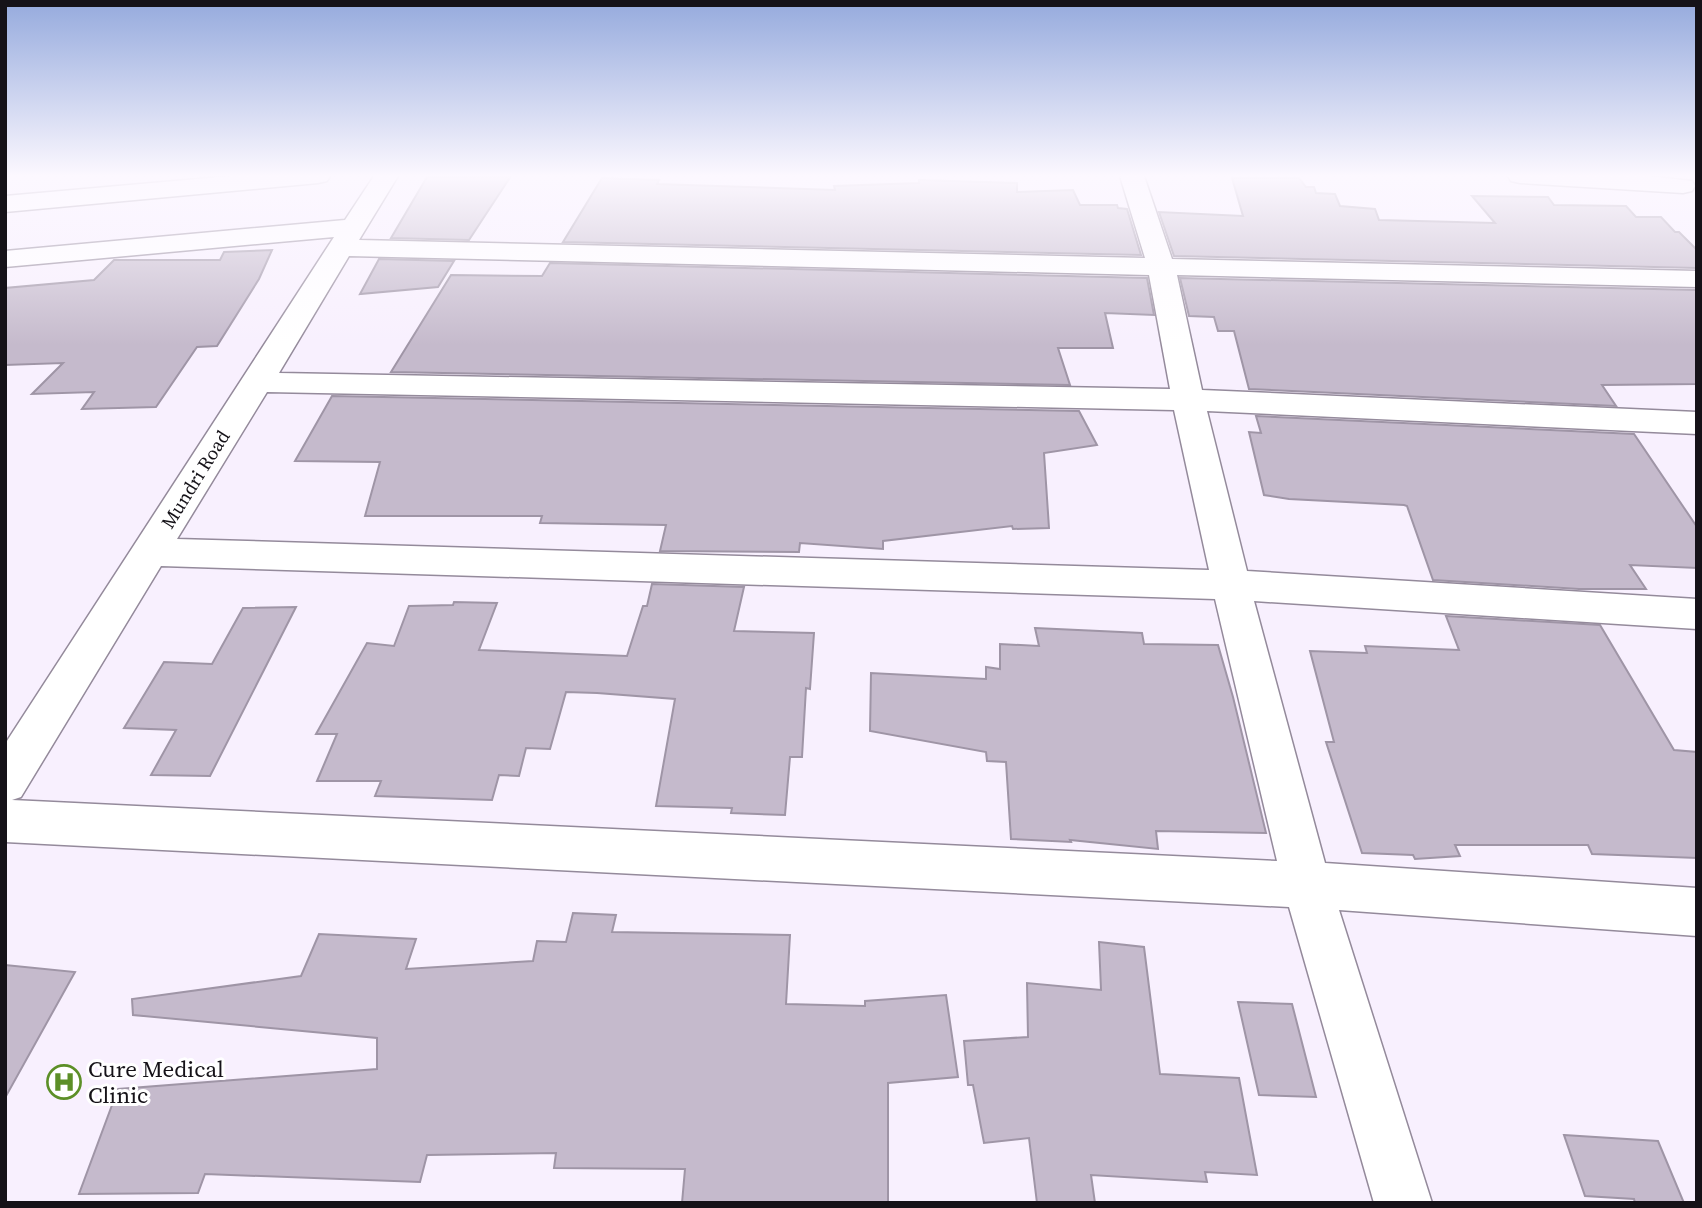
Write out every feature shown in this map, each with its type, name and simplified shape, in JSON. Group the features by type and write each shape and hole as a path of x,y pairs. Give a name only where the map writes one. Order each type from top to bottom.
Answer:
{"street":[{"name":"Mundri Road","path":"5,783 19,741 148,552 351,232"},
{"path":"1150,232 1161,266 1188,400 1231,585 1307,885 1403,1203"},
{"path":"5,259 347,238 1161,266 1697,279"},
{"path":"256,383 1188,400 1697,423"},
{"path":"148,552 1231,585 1697,614"},
{"path":"5,821 1307,885 1697,912"}],"building":[{"path":"394,232 474,232 469,240 391,238"},
{"path":"569,232 1134,232 1141,255 563,242"},
{"path":"1166,232 1679,232 1697,250 1697,268 1174,256"},
{"path":"272,250 259,279 217,346 197,347 156,407 82,409 94,392 32,394 63,363 5,365 5,288 94,280 114,260 220,260 224,252"},
{"path":"379,259 454,261 438,287 360,294"},
{"path":"550,263 1147,278 1154,315 1105,313 1113,348 1058,348 1070,385 391,372 451,275 542,276"},
{"path":"1180,278 1697,290 1697,384 1602,385 1616,406 1249,389 1234,331 1218,331 1214,317 1189,316"},
{"path":"332,396 1079,411 1097,445 1044,453 1049,528 1013,529 1012,526 883,541 883,549 800,543 799,552 660,551 666,525 540,523 542,516 365,516 380,462 295,461"},
{"path":"1256,416 1634,434 1697,527 1697,568 1630,565 1646,589 1579,589 1433,580 1407,506 1264,495 1249,432 1261,433"},
{"path":"652,584 744,587 734,631 814,633 810,689 806,688 802,757 790,757 785,815 731,813 732,808 656,806 675,699 597,693 566,692 550,749 526,748 519,776 499,775 492,800 375,796 381,781 317,781 337,734 316,734 367,643 394,646 409,606 453,605 454,602 497,603 479,650 627,656 643,606 647,606"},
{"path":"296,607 210,776 151,775 176,730 124,728 164,662 212,664 243,608"},
{"path":"1446,616 1600,625 1674,750 1697,752 1697,858 1592,854 1588,845 1455,845 1460,856 1415,859 1413,855 1362,853 1326,742 1334,742 1310,651 1367,653 1365,646 1459,650"},
{"path":"1035,628 1142,633 1144,644 1218,645 1266,833 1156,831 1158,849 1070,840 1071,842 1011,839 1006,762 987,761 986,752 870,731 871,673 986,679 986,667 1000,669 1000,644 1039,646"},
{"path":"573,913 616,915 612,932 790,935 786,1004 865,1006 865,1001 946,995 958,1077 888,1083 888,1203 682,1203 685,1169 554,1168 556,1153 427,1155 420,1182 205,1174 198,1193 79,1194 118,1089 377,1069 377,1038 133,1015 132,999 301,976 319,934 416,939 406,969 533,961 537,941 566,942"},
{"path":"1099,942 1144,947 1160,1074 1239,1078 1257,1175 1205,1172 1207,1182 1091,1175 1095,1203 1037,1203 1029,1138 984,1143 973,1085 968,1085 964,1041 1028,1037 1027,983 1101,990"},
{"path":"5,965 75,972 5,1098"},
{"path":"1238,1002 1292,1004 1316,1097 1259,1095"},
{"path":"1564,1135 1658,1141 1684,1203 1635,1203 1634,1199 1585,1196"}],"place":[{"name":"Cure Medical Clinic","path":"64,1082"}]}
